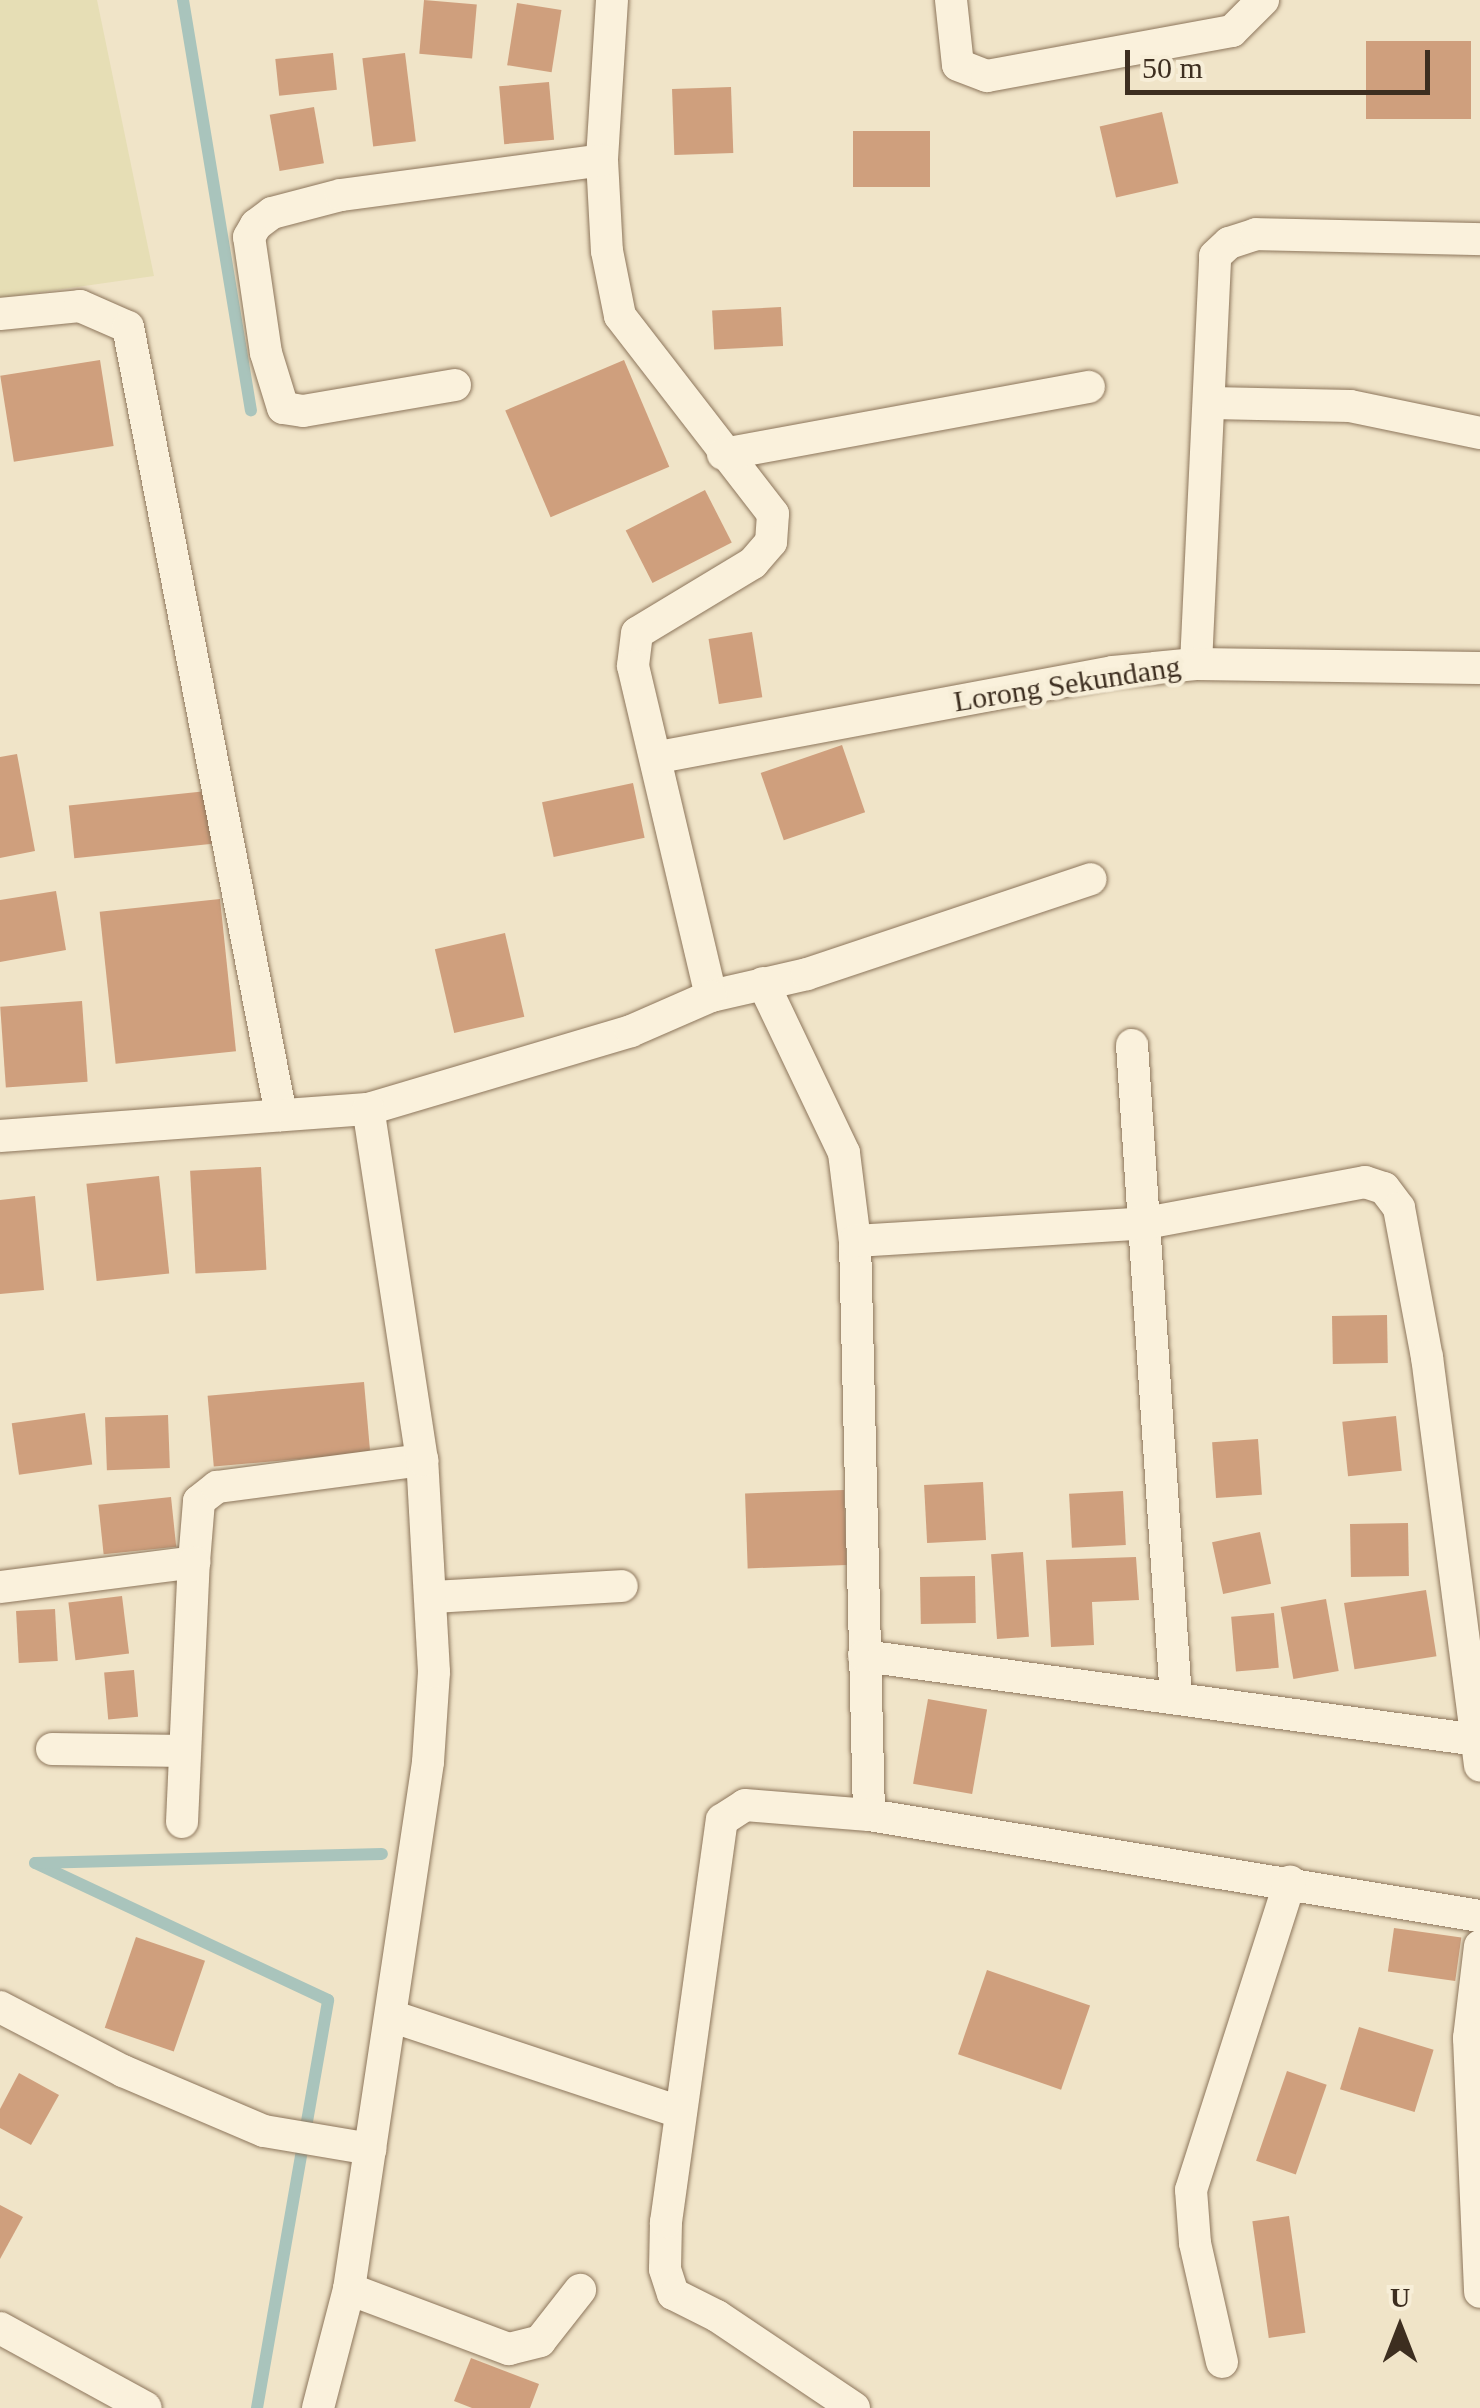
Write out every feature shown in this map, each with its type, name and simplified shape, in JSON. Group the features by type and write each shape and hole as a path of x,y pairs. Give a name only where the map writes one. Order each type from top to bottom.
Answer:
{"street":[{"path":"612,0 602,160 608,251 620,316 722,454 773,514 771,542 753,562 636,632 633,666 659,757 711,996"},
{"path":"951,0 958,65 987,76 1232,31 1263,0"},
{"path":"455,385 304,411 283,408 274,395 260,314 249,237 256,225 272,213 341,196 602,160"},
{"path":"1196,664 1212,403 1215,256 1229,242 1256,234 1480,239"},
{"path":"0,314 80,306 128,328 281,1115"},
{"path":"722,454 1089,387"},
{"path":"1212,403 1350,406 1480,433"},
{"name":"Lorong Sekundang","path":"659,757 1113,672 1196,664 1480,668"},
{"path":"0,1136 368,1109 631,1031 711,996 763,984 1091,879"},
{"path":"763,984 844,1152 855,1241 869,1814"},
{"path":"1132,1046 1176,1698"},
{"path":"318,2408 349,2289 428,1762 432,1597 422,1460 368,1109"},
{"path":"855,1241 1146,1222 1364,1182 1384,1188 1399,1208 1448,1498 1478,1753 1176,1698 864,1656"},
{"path":"182,1822 198,1502 217,1486 422,1460"},
{"path":"0,1587 194,1562"},
{"path":"432,1597 622,1586"},
{"path":"52,1748 185,1751"},
{"path":"854,2408 668,2288 666,2222 678,2112 722,1820 733,1808 755,1805 869,1814 1480,1916"},
{"path":"1222,2362 1194,2243 1191,2190 1290,1882"},
{"path":"1480,1946 1469,2038 1480,2292"},
{"path":"0,2007 123,2071 290,2139 370,2149"},
{"path":"392,2016 678,2112"},
{"path":"349,2289 509,2350 540,2341 580,2290"},
{"path":"0,2328 146,2408"}],"shaded area":[{"path":"0,0 97,0 154,276 0,298"}],"building":[{"path":"424,0 477,5 472,58 419,54"},
{"path":"517,3 561,10 552,72 507,65"},
{"path":"1366,41 1471,41 1471,119 1366,119"},
{"path":"333,53 337,90 279,96 275,59"},
{"path":"405,53 416,141 373,147 362,58"},
{"path":"549,82 554,140 504,144 499,86"},
{"path":"731,87 733,153 674,155 672,89"},
{"path":"314,107 324,163 280,171 270,115"},
{"path":"1162,112 1178,183 1116,198 1100,126"},
{"path":"853,131 930,131 930,187 853,187"},
{"path":"781,307 783,346 714,350 712,311"},
{"path":"100,360 114,446 14,462 0,376"},
{"path":"624,360 669,467 551,517 505,410"},
{"path":"705,490 732,543 652,583 626,530"},
{"path":"752,632 762,697 719,704 709,639"},
{"path":"842,745 865,812 784,840 761,773"},
{"path":"17,754 35,851 0,858 0,757"},
{"path":"633,783 645,838 554,857 542,802"},
{"path":"207,791 213,844 74,858 69,806"},
{"path":"56,891 66,950 0,962 0,900"},
{"path":"220,899 236,1051 116,1064 100,912"},
{"path":"505,933 524,1017 454,1033 435,949"},
{"path":"82,1001 88,1082 6,1088 0,1007"},
{"path":"261,1167 266,1270 195,1274 190,1171"},
{"path":"159,1176 169,1273 97,1281 86,1184"},
{"path":"35,1196 44,1290 0,1294 0,1200"},
{"path":"1387,1315 1388,1363 1333,1364 1332,1316"},
{"path":"364,1382 370,1453 214,1466 208,1396"},
{"path":"85,1413 92,1464 19,1475 12,1423"},
{"path":"168,1415 170,1468 107,1470 105,1417"},
{"path":"1396,1416 1402,1471 1348,1476 1342,1422"},
{"path":"1258,1439 1262,1495 1216,1498 1212,1442"},
{"path":"983,1482 986,1540 927,1543 924,1485"},
{"path":"844,1490 847,1565 748,1568 745,1493"},
{"path":"1123,1491 1126,1545 1072,1548 1069,1494"},
{"path":"171,1497 176,1547 104,1554 98,1505"},
{"path":"1408,1523 1409,1576 1351,1577 1350,1524"},
{"path":"1260,1532 1271,1584 1223,1594 1212,1542"},
{"path":"1023,1552 1029,1637 997,1639 991,1554"},
{"path":"1136,1557 1139,1600 1092,1602 1094,1645 1051,1647 1046,1560"},
{"path":"975,1576 976,1623 921,1624 920,1577"},
{"path":"1426,1590 1436,1656 1355,1669 1344,1603"},
{"path":"122,1596 129,1654 75,1660 68,1603"},
{"path":"1326,1599 1339,1671 1293,1679 1281,1607"},
{"path":"55,1609 58,1661 19,1663 16,1611"},
{"path":"1274,1613 1279,1668 1236,1672 1231,1617"},
{"path":"134,1670 138,1717 108,1719 104,1673"},
{"path":"928,1699 987,1709 972,1794 913,1784"},
{"path":"1394,1928 1461,1937 1455,1981 1388,1972"},
{"path":"136,1937 205,1961 174,2052 105,2028"},
{"path":"987,1970 1090,2005 1061,2090 958,2054"},
{"path":"1359,2027 1434,2050 1415,2112 1340,2089"},
{"path":"1287,2071 1327,2085 1296,2174 1256,2161"},
{"path":"19,2073 59,2095 31,2145 0,2128 0,2109"},
{"path":"0,2205 23,2217 0,2259"},
{"path":"1289,2216 1305,2333 1269,2338 1252,2221"},
{"path":"471,2358 539,2384 530,2408 472,2408 454,2401"}],"waterway":[{"path":"183,0 251,410"},
{"path":"257,2408 328,2000 35,1863 382,1854"}]}
